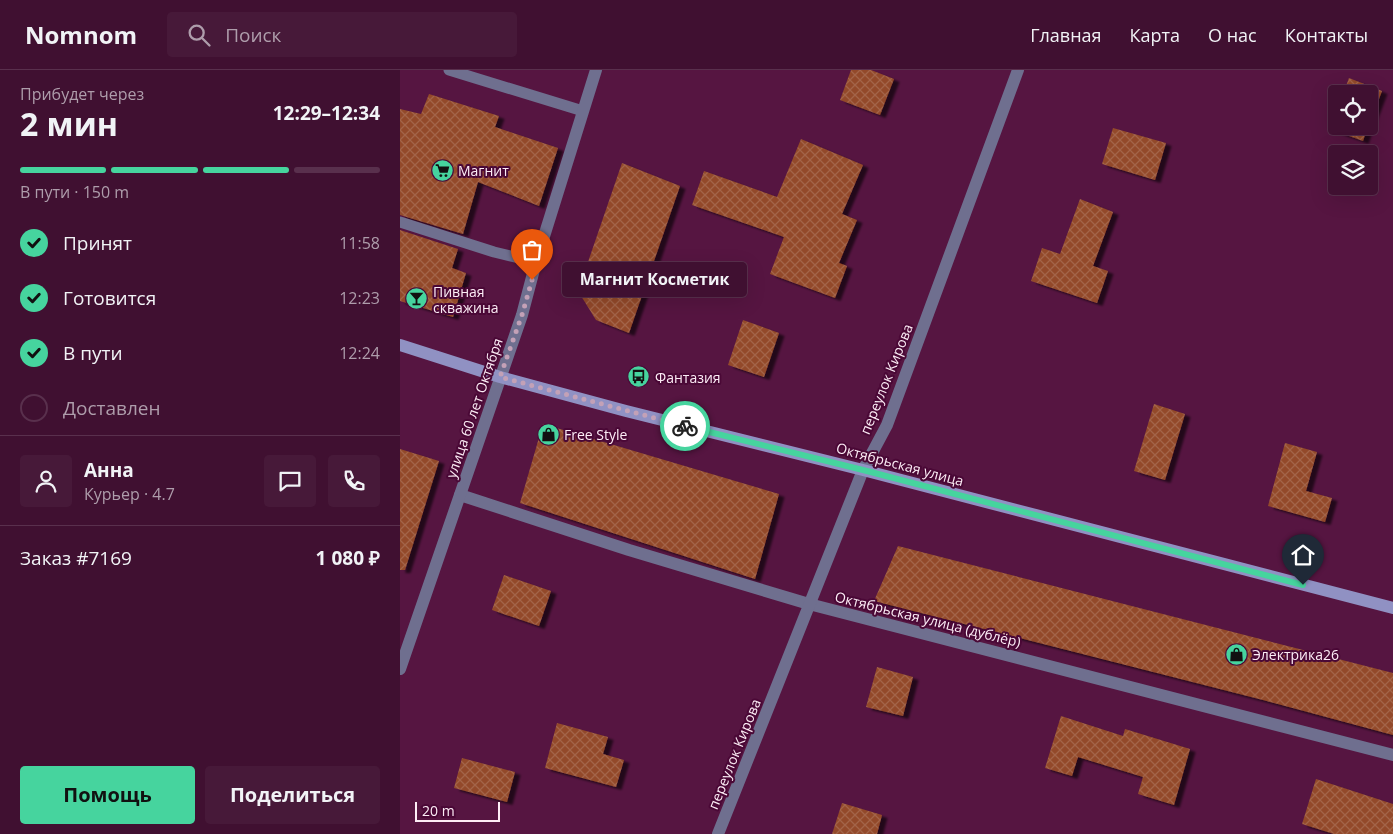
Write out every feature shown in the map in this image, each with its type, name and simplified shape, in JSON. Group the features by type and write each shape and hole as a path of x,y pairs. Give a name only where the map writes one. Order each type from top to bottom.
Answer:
{"main road":[{"name":"Октябрьская улица","path":"400,345 500,377 626,411 863,470 1393,608"}],"street":[{"name":"улица 60 лет Октября","path":"400,669 522,315 536,262 596,70"},
{"name":"переулок Кирова","path":"718,834 863,470 887,425 1018,70"},
{"name":"Октябрьская улица (дублёр)","path":"460,495 629,550 809,604 1393,755"}],"lane":[{"path":"450,70 583,111"},
{"path":"400,222 494,252 536,262"}],"building":[{"path":"851,70 871,70 894,79 880,115 840,100"},
{"path":"1349,78 1367,85 1346,85"},
{"path":"1378,89 1382,91 1378,101"},
{"path":"429,94 499,116 495,127 558,148 539,206 478,182 463,234 400,215 400,109 421,114"},
{"path":"1113,128 1166,143 1155,180 1102,164"},
{"path":"1346,135 1365,135 1363,141"},
{"path":"801,139 863,165 842,214 857,220 839,263 847,266 835,298 770,274 784,237 692,205 704,171 777,197"},
{"path":"622,163 680,186 629,333 596,320 578,291"},
{"path":"1080,199 1113,212 1093,266 1108,271 1097,303 1031,281 1042,248 1060,254"},
{"path":"400,230 458,249 452,268 466,273 453,317 400,301"},
{"path":"743,320 779,333 764,377 728,365"},
{"path":"1154,404 1185,414 1165,480 1134,471"},
{"path":"543,424 779,494 755,579 520,503"},
{"path":"1285,443 1317,452 1306,491 1332,498 1325,522 1268,506"},
{"path":"400,449 439,461 405,570 400,570"},
{"path":"898,546 1393,673 1393,735 874,601"},
{"path":"504,575 551,591 539,626 492,610"},
{"path":"877,667 913,677 903,716 866,707"},
{"path":"1061,716 1123,736 1125,729 1190,749 1174,805 1138,794 1143,777 1078,757 1072,776 1045,768"},
{"path":"557,723 608,737 603,754 624,760 616,787 545,768"},
{"path":"462,758 515,772 507,802 454,788"},
{"path":"1316,779 1393,804 1393,834 1334,834 1302,824"},
{"path":"842,803 882,815 877,834 832,834"}],"way so far":[{"path":"532,280 500,377 685,426"}],"place":[{"name":"Магнит","path":"442,170"},
{"name":"Магнит Косметик","path":"532,280"},
{"name":"Пивная скважина","path":"417,299"},
{"name":"Фантазия","path":"639,377"},
{"name":"Free Style","path":"548,434"},
{"name":"Электрика26","path":"1236,654"}],"route":[{"path":"685,426 863,470 1303,585"}]}
